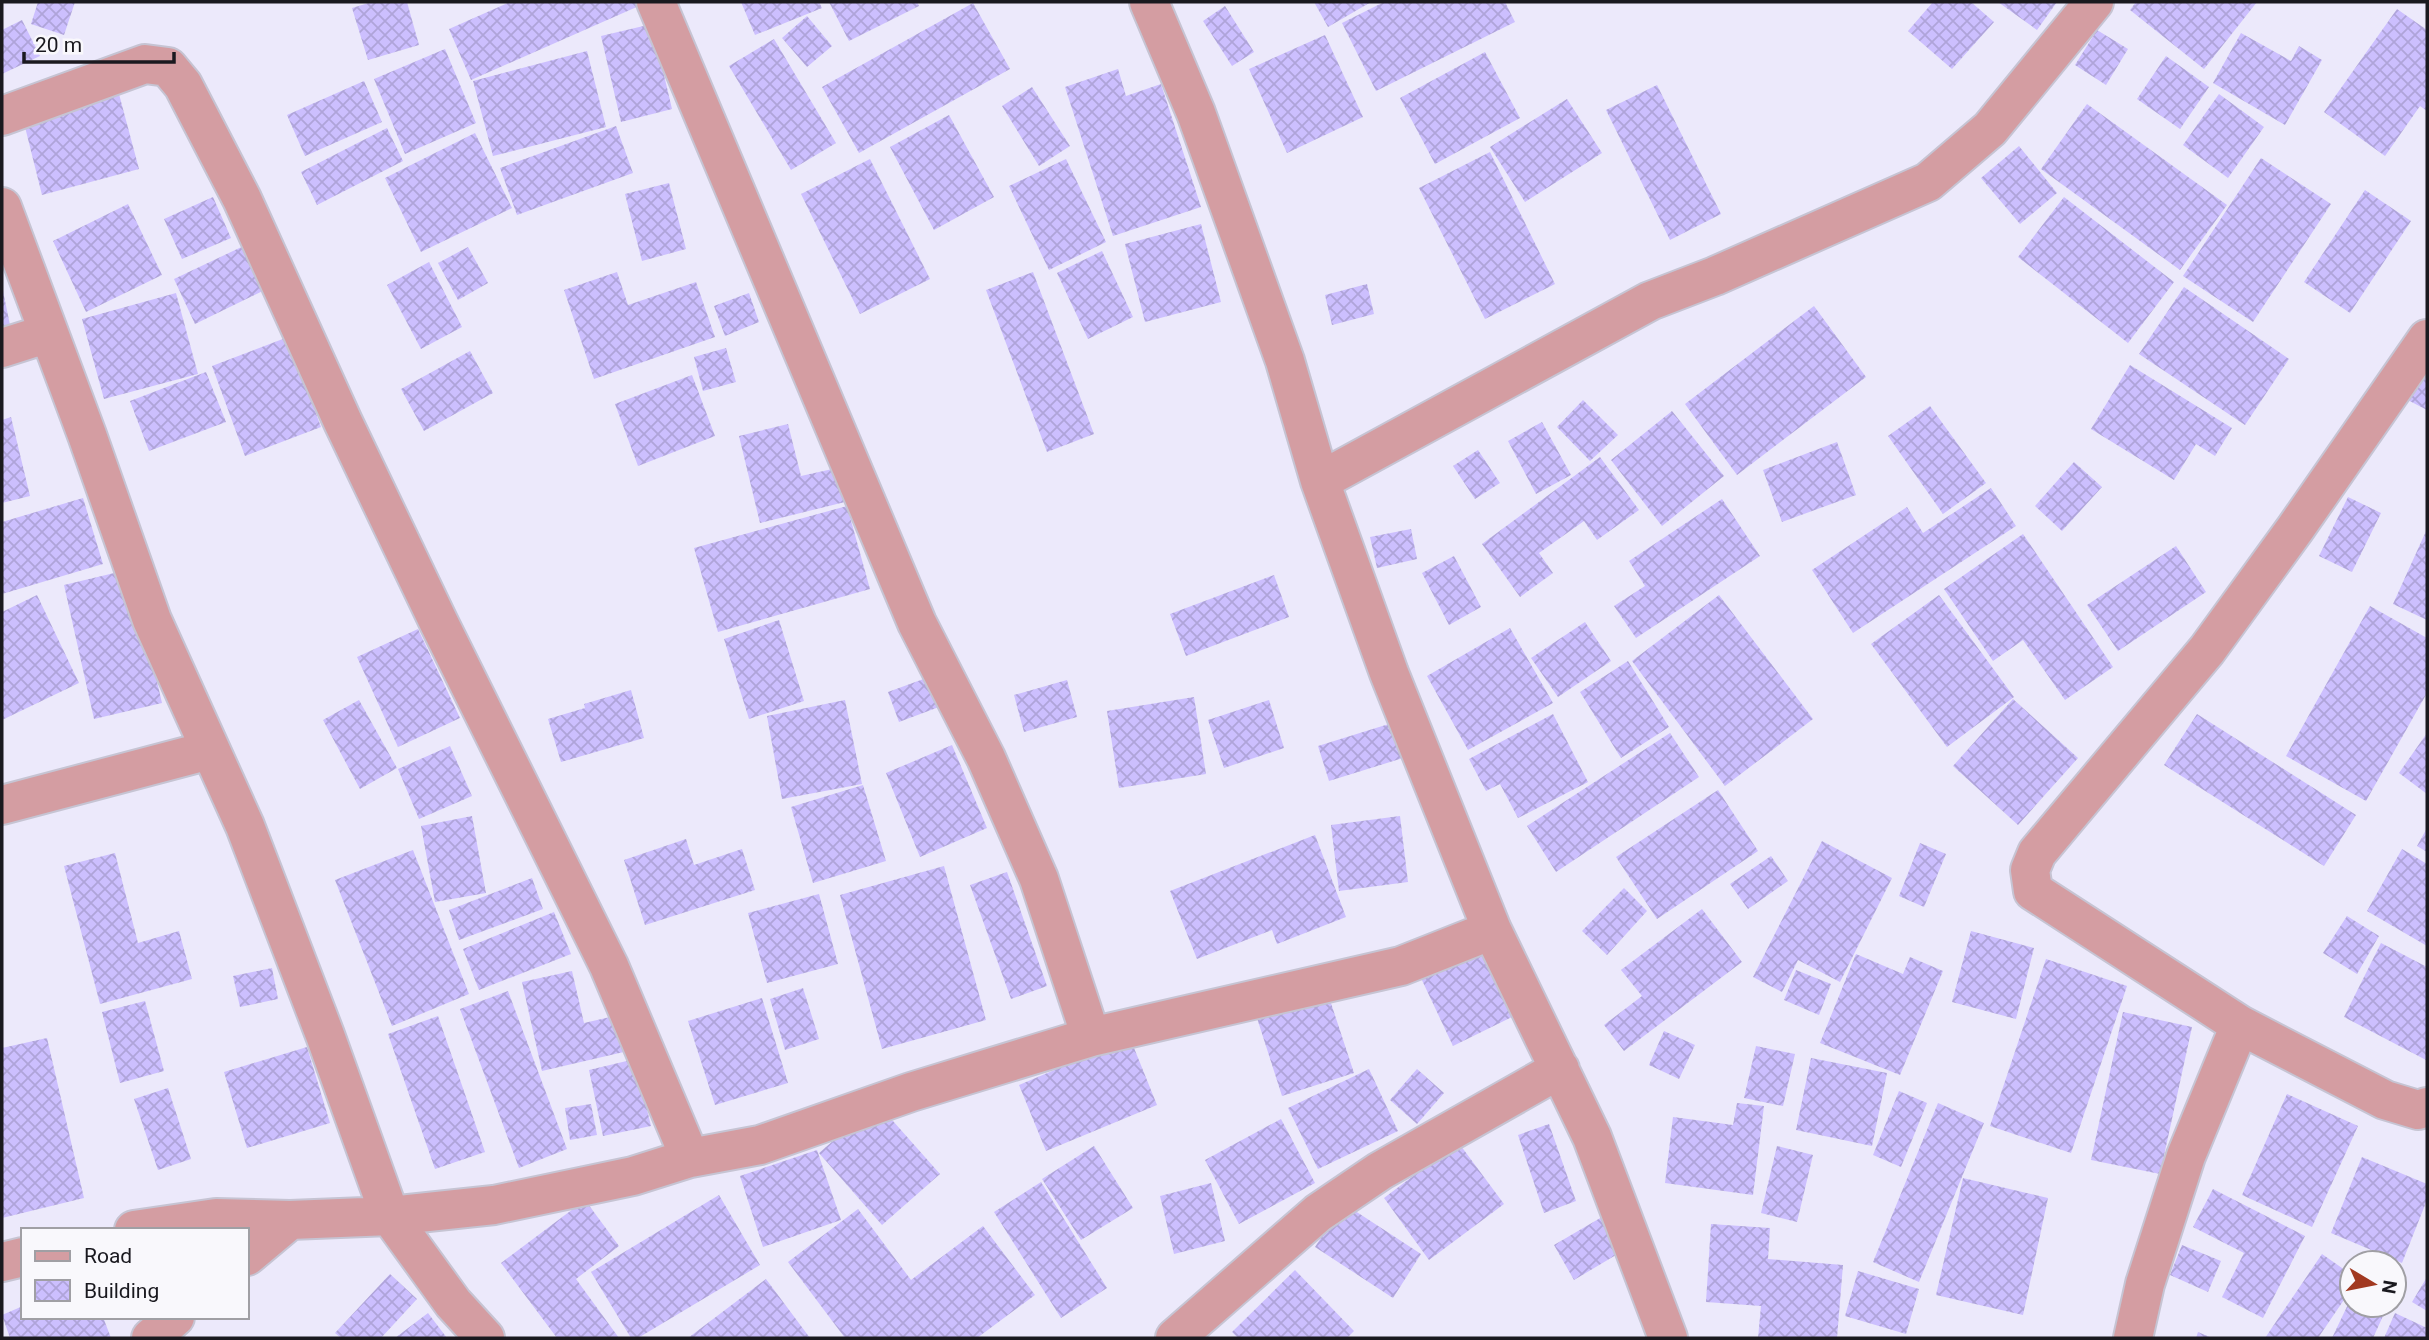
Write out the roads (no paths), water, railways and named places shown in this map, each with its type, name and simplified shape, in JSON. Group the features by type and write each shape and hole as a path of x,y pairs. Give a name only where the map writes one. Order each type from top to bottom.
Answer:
{"street":[{"path":"656,2 917,623 986,758 1039,879 1091,1037"},
{"path":"1149,2 1196,113 1285,361 1320,481 1389,673 1492,930 1592,1137 1668,1338"},
{"path":"1320,481 1650,301 1715,276 1928,182 1990,129 2094,2"},
{"path":"2,116 145,64 168,67 183,85 242,199 343,422 439,623 609,966 690,1158"},
{"path":"2,207 152,620 250,839 390,1216 453,1303 485,1338"},
{"path":"2,348 49,333"},
{"path":"2427,340 2207,650 2037,853 2030,870 2033,891 2240,1025 2385,1100 2418,1110 2427,1107"},
{"path":"2,805 210,750"},
{"path":"148,1228 216,1218 290,1220 390,1216 494,1205 633,1176 690,1158 760,1144 911,1092 1091,1037 1401,965 1492,930"},
{"path":"2133,1338 2145,1284 2186,1156 2240,1025"},
{"path":"1187,1335 1318,1213 1380,1171 1560,1069"},
{"path":"248,1255 290,1220"},
{"path":"2,1262 21,1257"},
{"path":"151,1338 173,1319"}]}
